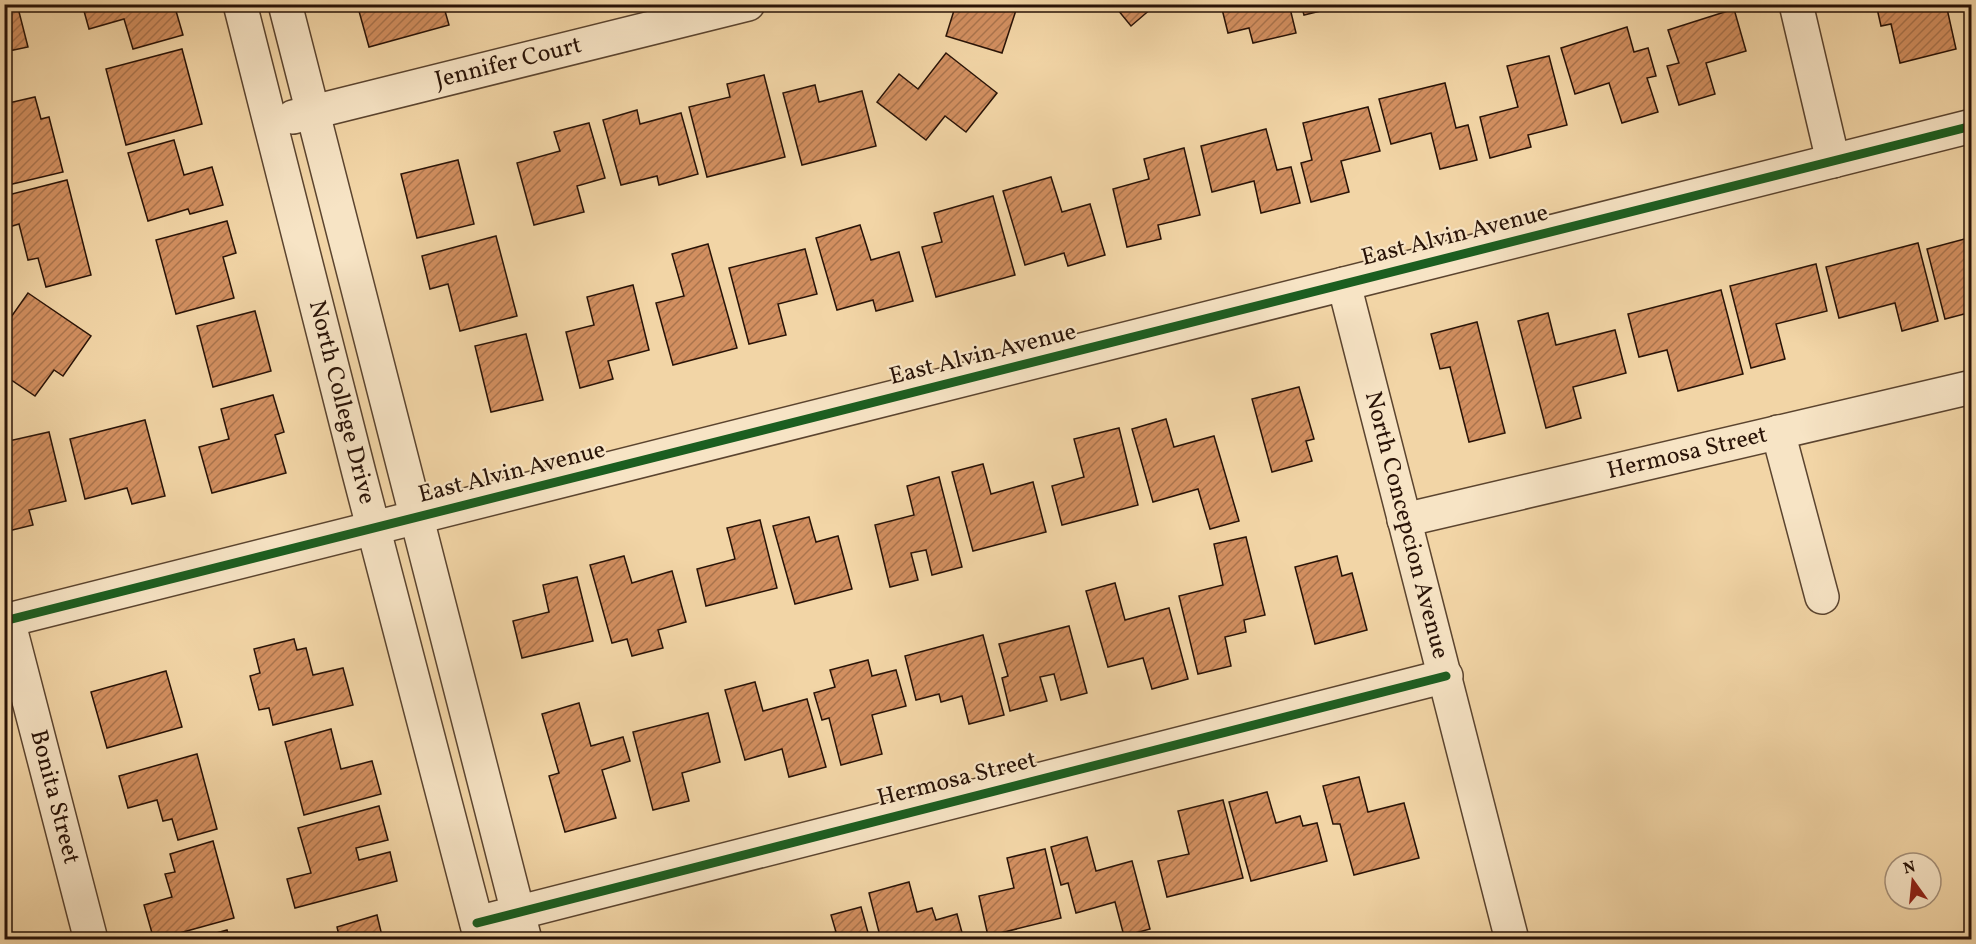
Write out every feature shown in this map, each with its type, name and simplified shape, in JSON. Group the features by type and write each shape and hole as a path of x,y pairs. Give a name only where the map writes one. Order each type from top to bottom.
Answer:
{"street":[{"name":"North College Drive","path":"240,4 373,528 479,931"},
{"name":"North College Drive","path":"285,4 521,926"},
{"name":"Jennifer Court","path":"269,123 748,4"},
{"path":"1796,4 1833,161"},
{"name":"East Alvin Avenue","path":"6,620 1971,126"},
{"name":"North Concepcion Avenue","path":"1344,284 1512,939"},
{"name":"Hermosa Street","path":"1404,520 1971,387"},
{"path":"1778,432 1822,597"},
{"name":"Bonita Street","path":"6,620 91,939"},
{"name":"Hermosa Street","path":"479,931 521,926 1446,676"}],"building":[{"path":"4,4 17,4 28,47 4,52"},
{"path":"82,4 174,4 183,35 133,49 124,19 89,29"},
{"path":"357,4 443,4 449,25 369,47"},
{"path":"956,4 1018,4 1002,53 946,36"},
{"path":"1113,4 1149,4 1152,8 1131,26"},
{"path":"1206,4 1289,4 1296,33 1253,43 1249,28 1228,33 1221,5 1207,8"},
{"path":"1301,4 1349,4 1304,15"},
{"path":"1876,4 1946,4 1956,49 1900,63 1891,24 1881,26"},
{"path":"1734,9 1746,51 1706,63 1715,94 1679,105 1667,66 1679,63 1668,30"},
{"path":"1627,27 1634,52 1648,48 1656,76 1647,78 1658,112 1622,123 1609,83 1575,94 1561,48"},
{"path":"182,49 202,124 126,145 106,69"},
{"path":"946,53 997,93 966,132 945,116 926,140 877,102 899,74 918,89"},
{"path":"1549,56 1567,125 1528,135 1531,147 1490,158 1480,117 1518,107 1507,66"},
{"path":"764,75 785,157 707,177 689,107 730,97 727,84"},
{"path":"1445,83 1456,128 1468,125 1477,160 1440,169 1431,133 1391,144 1379,99"},
{"path":"815,85 819,102 862,91 876,146 802,165 783,93"},
{"path":"35,97 41,119 49,117 63,172 4,186 4,104"},
{"path":"1368,107 1380,151 1341,161 1349,192 1311,202 1301,163 1312,160 1303,123"},
{"path":"637,110 640,124 681,113 698,174 659,185 657,176 621,185 603,120"},
{"path":"589,123 605,178 577,186 584,212 534,225 517,163 560,151 554,132"},
{"path":"1266,129 1277,170 1291,167 1300,203 1261,213 1254,181 1212,192 1201,146"},
{"path":"174,140 184,175 212,167 223,205 190,214 188,209 148,221 128,153"},
{"path":"1184,148 1200,215 1158,225 1161,239 1127,247 1113,189 1149,179 1144,159"},
{"path":"458,160 474,224 417,238 401,174"},
{"path":"1051,177 1062,212 1090,204 1105,255 1068,266 1064,253 1025,265 1003,191"},
{"path":"67,180 91,275 46,287 38,258 28,260 19,224 9,227 4,210 4,196"},
{"path":"993,196 1015,275 936,297 922,247 942,242 934,213"},
{"path":"227,221 236,253 223,257 234,298 176,314 156,240"},
{"path":"860,225 871,260 899,252 913,301 876,311 873,300 837,310 816,238"},
{"path":"496,236 517,316 460,331 448,284 430,289 422,256"},
{"path":"1972,237 1972,312 1945,319 1927,249"},
{"path":"1918,243 1938,321 1902,331 1895,303 1839,318 1826,267"},
{"path":"708,244 737,348 673,365 656,303 684,296 672,254"},
{"path":"805,249 817,294 778,304 786,335 749,344 729,268"},
{"path":"1816,264 1827,311 1776,324 1785,359 1751,368 1730,286"},
{"path":"633,285 649,350 608,361 613,379 580,388 566,332 594,325 587,297"},
{"path":"1721,290 1743,374 1678,391 1667,350 1639,357 1628,314"},
{"path":"28,293 91,336 63,376 54,370 35,396 4,375 4,327"},
{"path":"255,311 271,371 213,387 197,326"},
{"path":"1548,313 1556,345 1615,330 1626,373 1573,387 1581,418 1546,428 1518,321"},
{"path":"1477,322 1505,433 1469,442 1450,367 1440,369 1431,334"},
{"path":"526,334 543,400 491,412 475,346"},
{"path":"1299,387 1314,439 1306,441 1312,461 1272,472 1252,399"},
{"path":"273,395 284,432 275,435 286,473 212,493 199,447 229,439 221,409"},
{"path":"1166,419 1174,447 1214,436 1239,521 1210,529 1198,489 1153,502 1132,429"},
{"path":"145,420 165,496 132,504 127,488 85,499 70,439"},
{"path":"1119,428 1138,505 1062,525 1052,486 1084,477 1074,439"},
{"path":"49,432 66,501 29,510 33,525 4,532 4,478 11,476 4,442"},
{"path":"983,464 991,494 1033,482 1046,532 973,551 952,472"},
{"path":"939,477 962,567 932,575 926,550 911,553 918,580 890,587 875,525 914,515 907,486"},
{"path":"809,517 816,542 838,536 852,589 795,604 773,526"},
{"path":"760,520 777,588 706,606 697,569 735,559 727,528"},
{"path":"1246,537 1265,615 1244,620 1246,632 1225,637 1231,666 1198,674 1179,596 1223,585 1214,544"},
{"path":"624,556 632,583 672,571 686,622 658,630 663,648 632,656 627,639 612,643 590,565"},
{"path":"1337,556 1342,576 1352,573 1367,630 1315,644 1295,567"},
{"path":"577,577 593,641 522,658 513,621 549,612 543,585"},
{"path":"1115,583 1125,620 1169,608 1188,679 1152,689 1143,658 1108,667 1086,591"},
{"path":"1069,626 1087,693 1061,700 1054,674 1040,677 1047,701 1010,711 1002,678 1008,676 999,644"},
{"path":"983,635 1004,715 969,724 962,696 941,702 939,694 916,700 905,656"},
{"path":"294,639 297,650 306,648 313,675 343,668 353,705 273,725 269,708 259,710 250,676 260,673 254,649"},
{"path":"868,660 872,676 896,670 906,706 872,715 882,754 841,765 829,718 822,720 814,693 835,687 830,670"},
{"path":"166,671 182,727 107,748 91,692"},
{"path":"755,682 763,711 807,699 826,767 789,777 782,749 745,760 725,690"},
{"path":"579,703 591,746 623,737 630,761 602,770 616,818 565,832 549,776 559,773 542,714"},
{"path":"708,713 720,762 682,773 689,801 653,810 633,732"},
{"path":"331,729 341,769 372,761 381,794 304,815 285,742"},
{"path":"197,754 217,829 178,840 172,819 163,821 157,800 128,808 119,776"},
{"path":"1359,777 1368,812 1404,803 1419,858 1354,875 1340,824 1333,824 1323,786"},
{"path":"1267,792 1276,823 1300,816 1303,826 1317,823 1327,861 1251,881 1229,802"},
{"path":"1223,800 1243,878 1167,897 1158,861 1189,854 1178,811"},
{"path":"379,806 388,840 356,848 359,860 390,852 397,881 295,908 287,879 311,873 298,828"},
{"path":"1087,837 1096,871 1132,861 1150,929 1124,936 1115,902 1076,913 1068,883 1061,885 1051,847"},
{"path":"213,841 234,918 154,940 144,905 172,897 165,874 175,872 170,854"},
{"path":"1045,849 1061,918 988,936 979,896 1014,888 1007,858"},
{"path":"909,882 917,912 932,908 936,920 957,914 964,940 881,940 869,893"},
{"path":"861,907 870,940 822,940 821,936 836,932 831,915"},
{"path":"377,915 383,940 340,940 337,927"},
{"path":"227,930 230,940 192,940"}],"cycle path":[{"path":"4,621 1972,126"},
{"path":"477,923 1446,676"}]}
